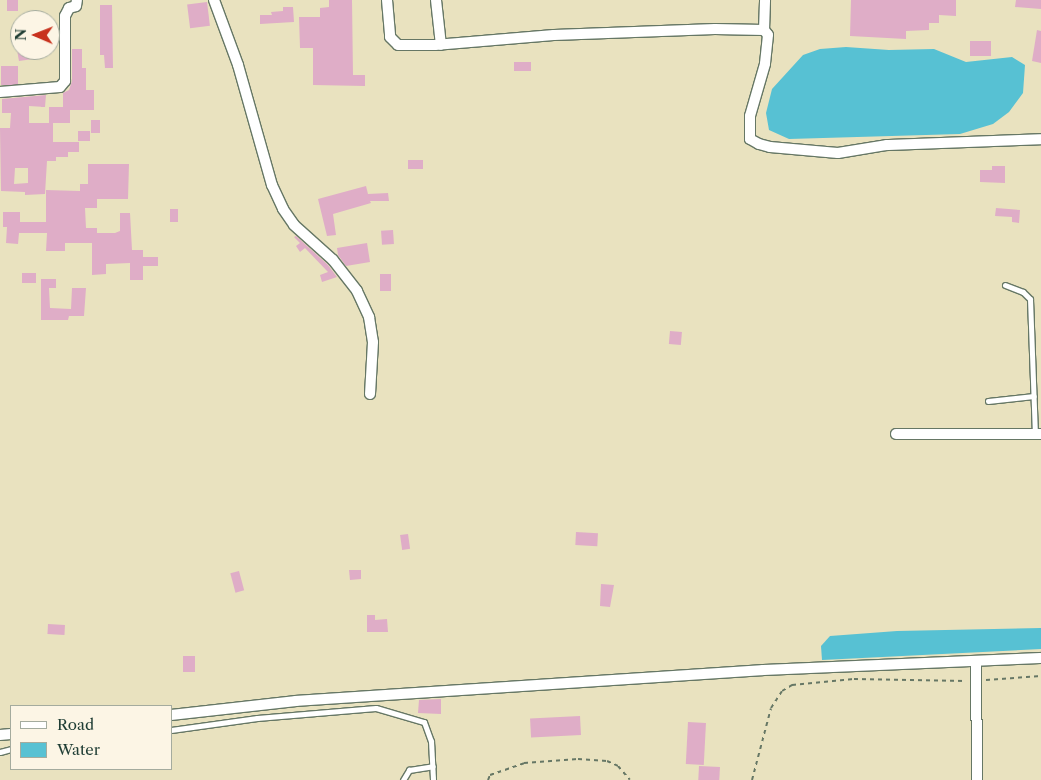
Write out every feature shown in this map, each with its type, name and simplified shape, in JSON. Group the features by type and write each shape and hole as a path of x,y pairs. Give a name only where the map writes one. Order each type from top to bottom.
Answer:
{"street":[{"path":"0,92 60,87 65,81 65,16 69,8 76,6 78,0"},
{"path":"214,0 238,65 272,185 282,209 294,225 333,260 357,290 370,317 373,342 370,394"},
{"path":"387,0 390,37 398,45 441,45 554,35 715,29 764,30"},
{"path":"436,0 441,45"},
{"path":"765,0 764,30 768,35 765,64 750,116 750,139 760,144 838,153 888,145 1041,139"},
{"path":"896,434 1038,434"},
{"path":"172,715 296,701 763,670 1041,658"},
{"path":"976,662 977,780"}],"lane":[{"path":"1005,285 1023,292 1030,298 1034,396 1038,434"},
{"path":"988,401 1034,396"},
{"path":"172,730 257,718 376,708 424,722 431,741 433,780"},
{"path":"403,780 409,770 433,766"}],"path":[{"path":"752,780 771,708 782,691 792,685 854,679 976,681 1041,676"},
{"path":"488,780 490,775 524,763 578,759 607,761 618,766 630,780"}],"water":[{"path":"846,47 889,50 934,49 966,62 1012,57 1025,65 1023,93 1009,112 993,124 960,134 789,139 769,130 766,113 772,89 803,55 820,49"},
{"path":"1041,628 1041,649 822,660 821,646 830,636 897,631"}],"building":[{"path":"7,0 18,0 18,10 7,11"},
{"path":"329,0 352,0 353,75 365,75 365,86 313,85 313,48 300,48 299,17 320,17 320,8 329,7"},
{"path":"851,0 956,0 956,16 939,15 939,23 929,23 929,30 906,31 906,39 850,36"},
{"path":"1016,0 1041,0 1041,9 1015,7"},
{"path":"207,2 210,26 190,28 187,4"},
{"path":"100,5 112,5 113,68 105,68 104,55 100,55"},
{"path":"283,7 293,7 294,22 260,24 260,15 272,15 271,12 283,11"},
{"path":"1037,30 1041,31 1041,63 1032,61"},
{"path":"970,41 991,41 991,56 970,56"},
{"path":"72,49 82,49 82,68 86,68 86,90 94,90 94,110 70,110 70,123 49,123 49,107 63,107 63,93 69,90 72,81"},
{"path":"514,62 531,62 531,71 514,71"},
{"path":"1,66 18,66 18,85 1,85"},
{"path":"46,95 45,107 29,106 29,123 53,123 53,142 79,142 79,152 68,152 68,157 56,157 56,161 47,161 45,194 25,195 25,192 1,191 0,128 10,128 11,113 2,113 2,99","holes":["15,168 28,168 28,183 14,184"]},
{"path":"91,120 100,120 100,133 91,133"},
{"path":"78,131 90,131 90,141 78,141"},
{"path":"408,160 423,160 423,169 408,169"},
{"path":"88,164 129,164 128,199 97,199 97,208 85,208 86,228 97,228 97,233 115,233 120,231 120,213 130,213 132,250 143,250 143,257 158,257 158,266 143,266 143,280 130,280 130,263 106,264 106,274 92,275 92,243 65,243 65,251 46,251 47,233 19,233 18,244 6,243 7,227 3,227 3,212 20,212 20,222 46,222 46,190 80,191 80,184 88,184"},
{"path":"992,166 1005,166 1005,183 980,182 980,170 992,170"},
{"path":"366,186 368,194 388,193 389,201 370,201 371,203 333,214 336,235 327,236 318,199"},
{"path":"996,208 1020,210 1019,223 1012,222 1012,217 995,216"},
{"path":"170,209 178,209 178,222 170,222"},
{"path":"393,230 394,244 382,245 381,231"},
{"path":"296,236 328,265 337,277 322,282 320,275 328,272 305,248 300,252 296,246 300,243 294,237"},
{"path":"367,243 370,262 346,266 338,255 337,248"},
{"path":"22,273 36,273 36,283 22,283"},
{"path":"380,274 391,274 391,291 380,291"},
{"path":"41,279 56,279 56,288 49,288 50,308 71,309 72,288 86,288 84,316 69,316 68,320 41,320"},
{"path":"670,331 682,332 681,345 669,344"},
{"path":"576,532 598,533 597,546 575,545"},
{"path":"408,534 410,549 402,550 400,535"},
{"path":"349,570 361,570 361,579 350,580"},
{"path":"239,571 244,590 235,593 230,573"},
{"path":"601,584 614,585 610,607 600,606"},
{"path":"367,615 375,615 375,620 387,619 388,632 367,632"},
{"path":"48,624 65,625 64,635 47,634"},
{"path":"183,656 195,656 195,672 183,672"},
{"path":"441,699 441,714 418,713 419,700"},
{"path":"580,716 581,735 531,738 530,719"},
{"path":"688,722 706,723 704,765 686,764"},
{"path":"699,766 720,767 719,780 698,780"}]}
